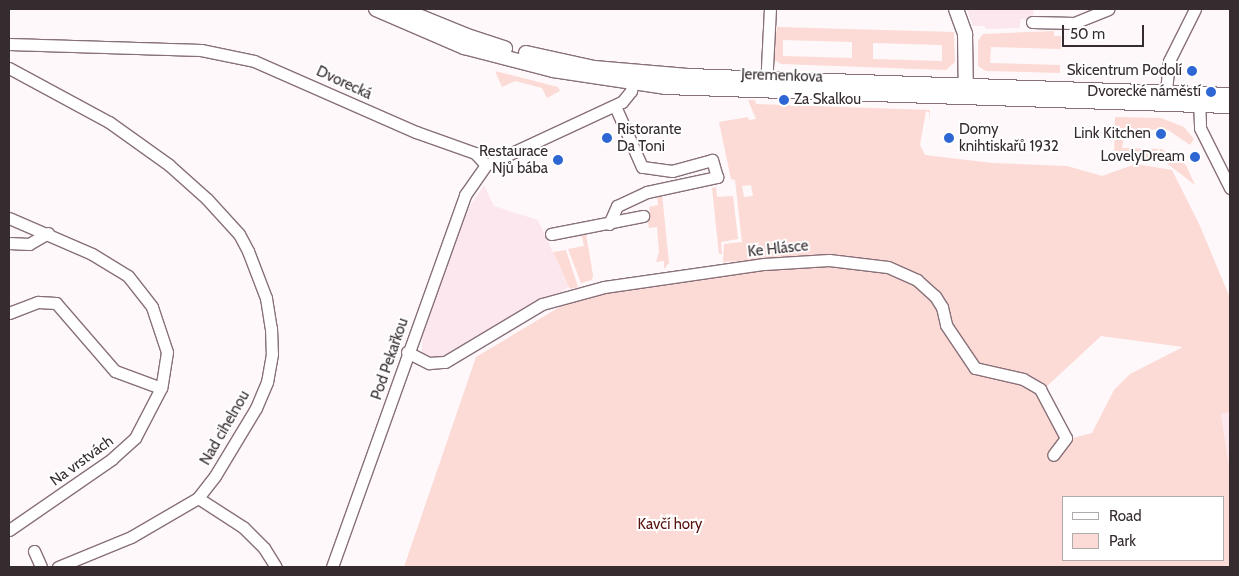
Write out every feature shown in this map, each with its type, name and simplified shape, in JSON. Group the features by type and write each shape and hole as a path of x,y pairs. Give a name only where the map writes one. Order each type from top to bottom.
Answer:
{"street":[{"name":"Jeremenkova","path":"376,9 464,47 554,70 634,78 766,86 1199,100"},
{"name":"Jeremenkova","path":"401,9 442,27 502,47 634,78"},
{"path":"766,86 770,9"},
{"path":"956,9 965,34 966,93"},
{"path":"1032,22 1074,22 1108,9"},
{"path":"1165,99 1169,61 1195,9"},
{"name":"Dvorecká","path":"9,44 201,50 254,61 311,84 416,132 475,152 486,165"},
{"name":"Nad cihelnou","path":"9,68 109,122 169,165 207,199 239,234 258,274 271,328 272,354 267,382 256,408 225,461 198,498 131,537 58,567"},
{"path":"486,165 615,106 627,96 634,78"},
{"path":"1199,100 1230,95"},
{"path":"1199,100 1230,106"},
{"path":"1199,100 1200,128 1230,188"},
{"path":"610,224 617,206 647,192 717,177 712,160 672,170 642,167 615,106"},
{"name":"Pod Pekařkou","path":"332,567 455,217 465,195 486,165"},
{"path":"551,234 610,224 643,216"},
{"name":"Na vrstvách","path":"9,218 48,233 121,271 144,294 158,320 166,346 161,388 149,416 128,446 9,530"},
{"path":"9,243 29,244 48,233"},
{"name":"Ke Hlásce","path":"407,352 424,361 442,363 542,304 604,287 764,264 829,260 888,267 918,280 935,296 942,307 946,324 974,368 1023,378 1040,389 1066,438 1053,455"},
{"path":"9,313 38,302 56,303 115,370 161,388"},
{"path":"198,498 243,527 264,548 276,567"},
{"path":"34,550 41,567"}],"shaded area":[{"path":"967,9 1034,9 1032,20 1021,19 1019,28 986,29 985,26 973,26"},
{"path":"484,185 494,206 538,220 569,287 449,358 435,361 422,353 422,338 462,218"},
{"path":"1230,412 1230,471 1221,413"}],"green space":[{"path":"777,27 954,32 955,62 946,70 781,64 773,59","holes":["783,40 852,42 852,58 783,56","873,43 942,45 942,61 873,59"]},
{"path":"1054,31 1054,36 1061,36 1061,49 991,47 990,63 1060,65 1060,73 986,71 978,66 978,41 983,34"},
{"path":"495,71 558,87 560,91 547,98 542,88 515,81 502,87"},
{"name":"Kavčí hory","path":"748,100 755,100 756,104 930,110 930,120 929,112 926,111 920,145 925,155 992,163 1067,166 1102,176 1136,164 1172,170 1200,226 1230,298 1230,412 1221,414 1230,471 1230,567 404,567 476,357 568,302 607,291 745,272 744,261 723,262 724,244 742,242 735,180 731,179 719,122 748,117 749,120 756,119","holes":["751,185 753,196 744,197 742,186","1101,336 1183,347 1130,374 1114,390 1092,433 1069,439 1046,387"]},
{"path":"1115,117 1161,118 1184,127 1194,139 1190,145 1168,130 1125,129 1122,148 1162,149 1186,165 1195,185 1165,162 1136,157 1114,162"},
{"path":"716,187 717,197 733,196 738,239 721,242 722,254 719,254 712,188"},
{"path":"662,194 669,263 664,269 664,261 656,262 659,252 657,227 649,228 647,214 650,214 649,207 658,205 657,195"},
{"path":"586,234 593,275 592,280 581,283 568,249 584,246 582,236 548,241"},
{"path":"566,250 578,287 570,289 553,252"}],"place":[{"name":"Skicentrum Podolí","path":"1192,71"},
{"name":"Dvorecké náměstí","path":"1211,92"},
{"name":"Za Skalkou","path":"784,100"},
{"name":"Link Kitchen","path":"1161,134"},
{"name":"Ristorante Da Toni","path":"607,138"},
{"name":"Domy knihtiskařů 1932","path":"949,138"},
{"name":"LovelyDream","path":"1195,157"},
{"name":"Restaurace Njů bába","path":"558,160"}]}
